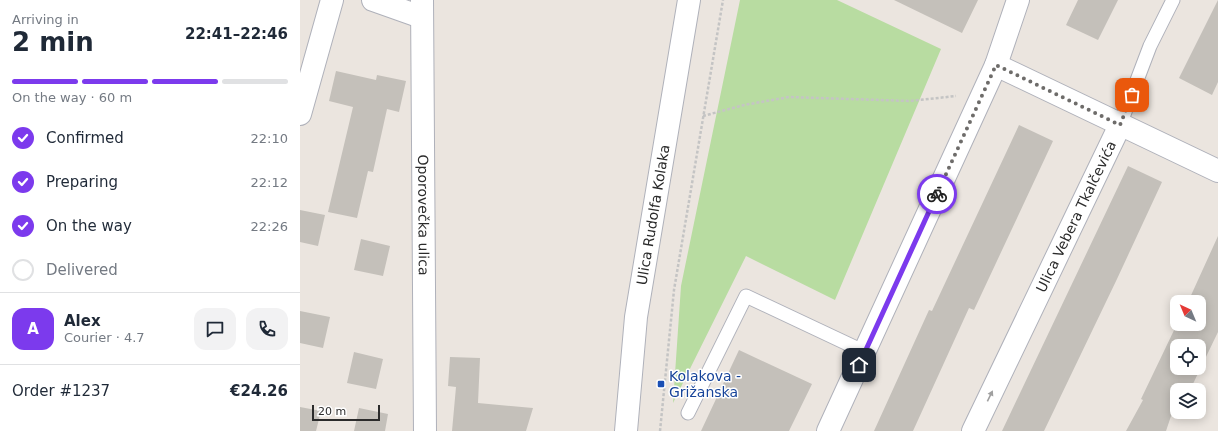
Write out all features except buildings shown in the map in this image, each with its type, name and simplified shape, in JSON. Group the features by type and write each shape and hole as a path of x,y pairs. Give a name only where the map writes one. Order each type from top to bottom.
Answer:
{"street":[{"path":"300,114 332,0"},
{"path":"373,0 421,9"},
{"name":"Ulica Rudolfa Kolaka","path":"626,431 636,317 690,0"},
{"path":"828,431 996,65 1018,0"},
{"name":"Oporovečka ulica","path":"421,9 425,431"},
{"path":"996,65 1218,171"},
{"name":"Ulica Vebera Tkalčevića","path":"972,431 1120,125"}],"lane":[{"name":"Ulica Vebera Tkalčevića","path":"1120,125 1150,46 1173,0"},
{"path":"688,413 746,296 865,352"}],"path":[{"path":"660,431 674,290 724,0"},
{"path":"703,116 744,105 789,97 910,101 944,97"}],"green space":[{"path":"740,0 837,0 941,49 835,300 746,256 673,403 681,286"}],"way so far":[{"path":"937,194 996,65 1120,125 1132,95"}],"place":[{"name":"Kolakova - Grižanska","path":"661,384"}],"route":[{"path":"859,365 937,194"}]}
